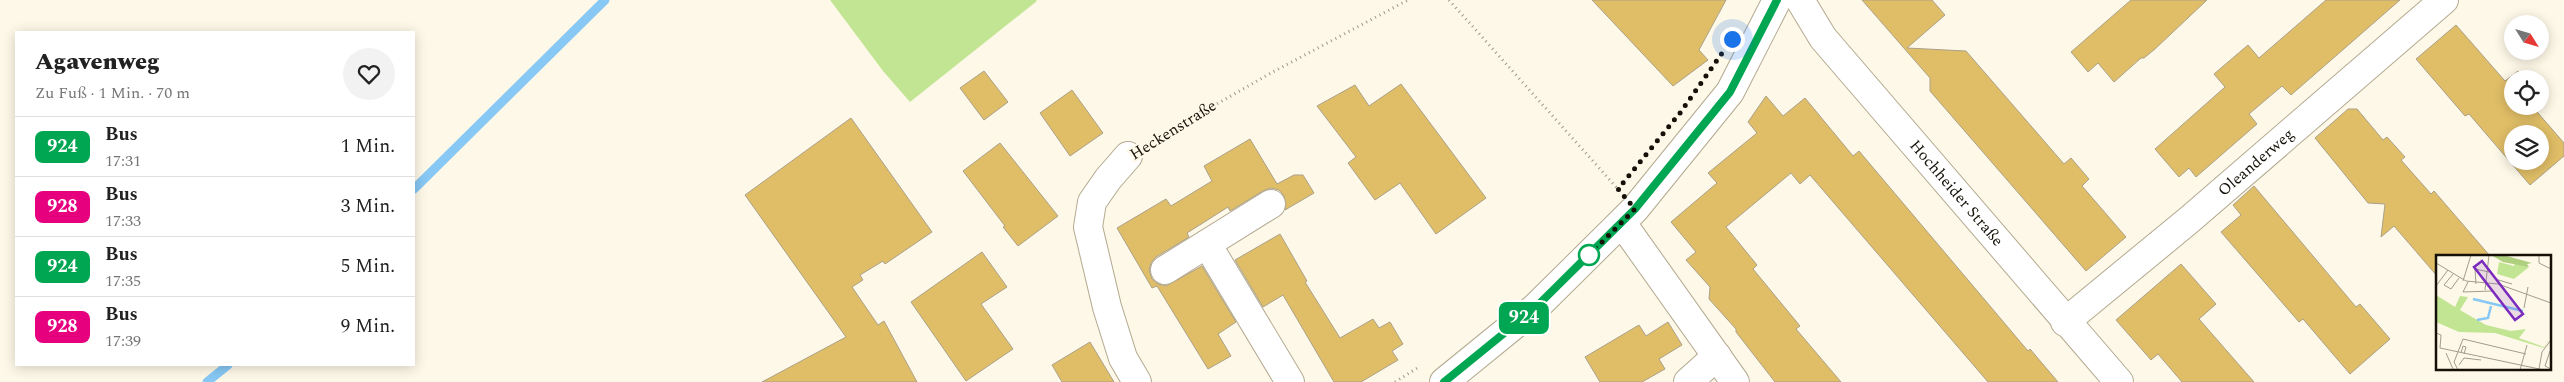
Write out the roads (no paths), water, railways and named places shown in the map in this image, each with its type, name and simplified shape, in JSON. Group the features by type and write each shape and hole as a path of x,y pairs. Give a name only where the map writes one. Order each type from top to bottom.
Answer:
{"street":[{"path":"1444,382 1535,308 1622,223 1690,144 1730,92 1777,0"},
{"name":"Hochheider Straße","path":"1800,0 1823,38 2065,322 2119,382"},
{"name":"Oleanderweg","path":"2065,322 2189,220 2444,0"},
{"name":"Heckenstraße","path":"1128,156 1108,178 1092,202 1088,227 1107,307 1123,358 1137,382"},
{"path":"1165,270 1271,204"},
{"path":"1622,223 1735,382"},
{"path":"1207,244 1290,382"},
{"path":"1688,382 1717,356"}],"waterway":[{"path":"415,188 605,0"},
{"path":"207,382 227,366"}]}
